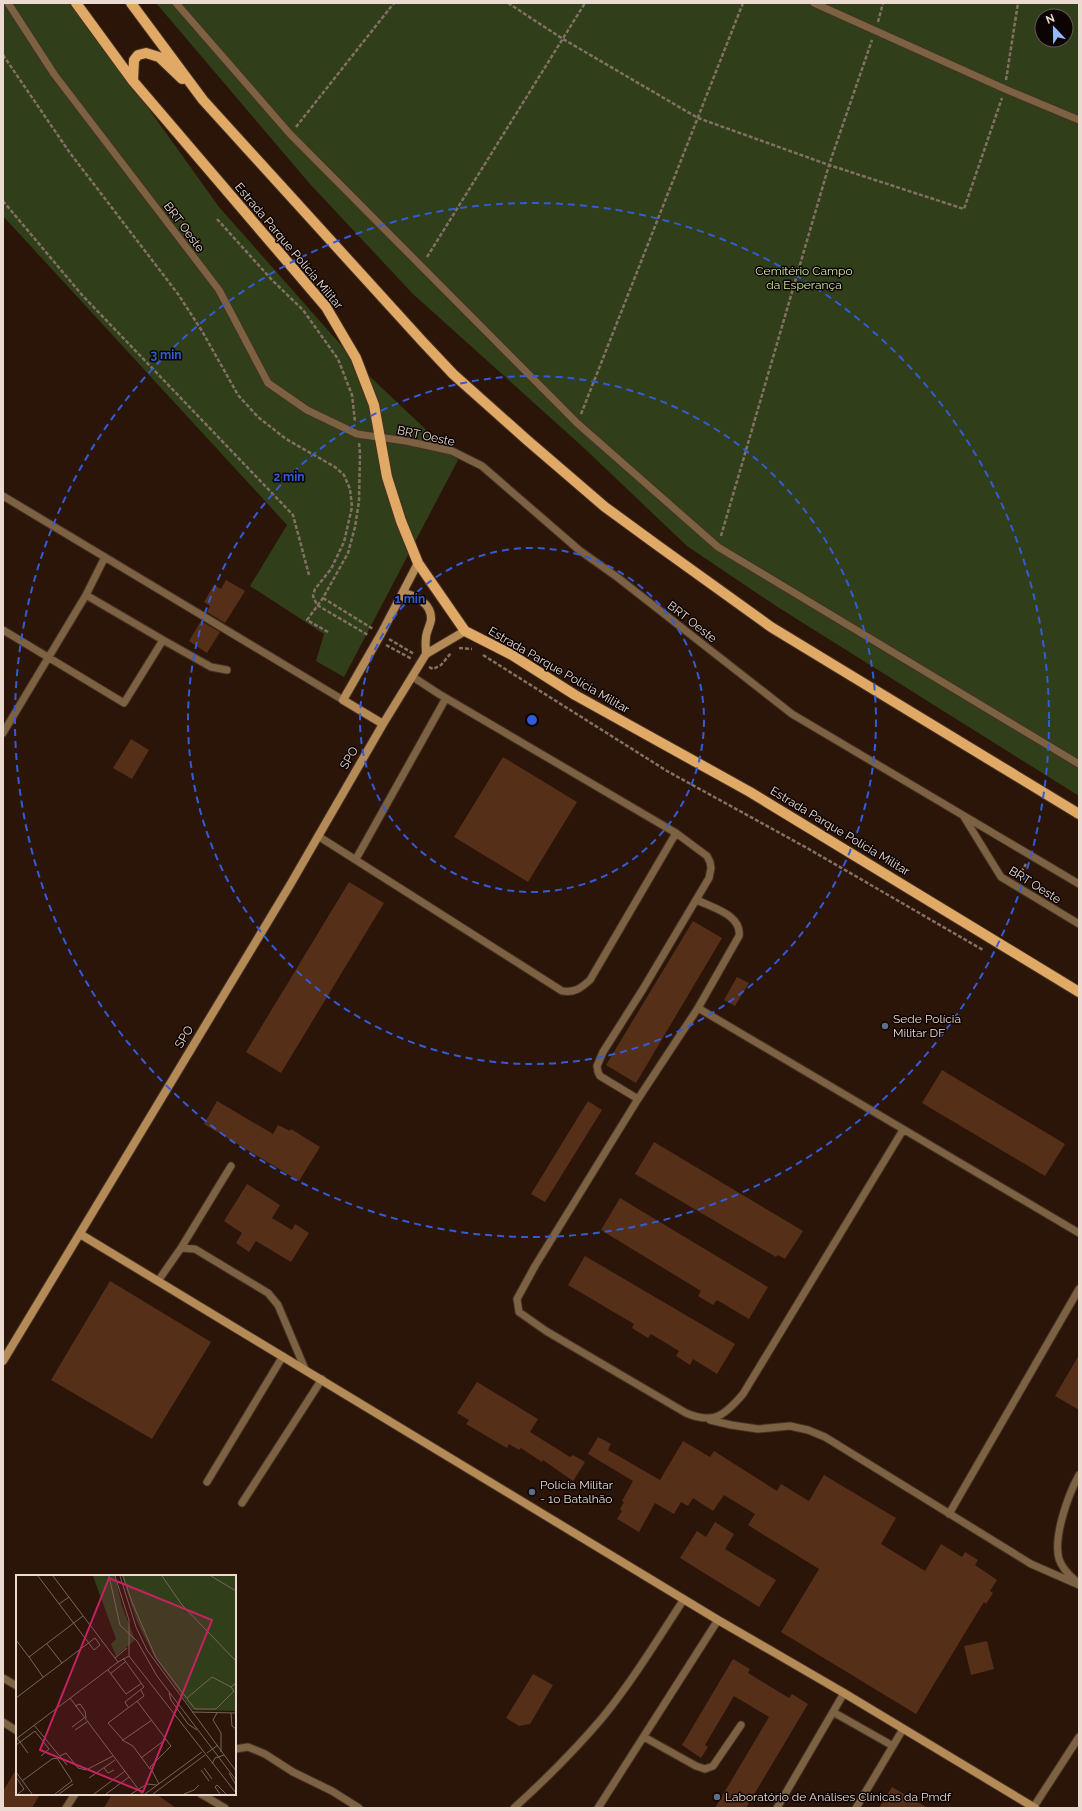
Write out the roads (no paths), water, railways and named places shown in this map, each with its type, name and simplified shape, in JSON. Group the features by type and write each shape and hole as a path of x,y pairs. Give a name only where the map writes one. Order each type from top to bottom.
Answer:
{"main road":[{"name":"Estrada Parque Polícia Militar","path":"76,3 133,81 326,307 356,358 374,405 387,477 401,521 418,564 465,631 512,655 575,695 750,792 1079,992"},
{"path":"132,3 204,100"},
{"path":"133,81 134,60 138,55 146,53 159,57 204,100 422,342 453,374 605,507 771,626 1079,814"}],"street":[{"path":"383,724 343,700 418,564"},
{"path":"403,593 413,595 430,609 431,621 426,638 426,654"},
{"path":"426,654 465,631"},
{"name":"SPO","path":"3,1360 290,885 383,724 426,654"},
{"path":"80,1234 684,1600 844,1693 1034,1808"}],"lane":[{"name":"BRT Oeste","path":"8,3 54,74 219,290 268,384 307,410 357,434 406,441 452,450 482,466 579,550 617,577 792,714 1079,884"},
{"path":"176,3 290,134 577,423 718,547 1079,764"},
{"path":"814,3 1005,89 1079,120"},
{"path":"3,496 343,700"},
{"path":"3,733 86,595 105,557"},
{"path":"86,595 211,667 227,670"},
{"path":"3,630 124,703 163,640"},
{"path":"413,677 446,698 676,833 707,856 710,862 709,878 697,900 606,1046 597,1066 600,1076 638,1099"},
{"path":"356,859 446,698"},
{"name":"BRT Oeste","path":"962,815 1000,877 1079,924"},
{"path":"318,836 562,991 571,992 580,989 590,980 676,833"},
{"path":"697,900 734,918 739,925 740,933 736,943 698,1008 638,1099 531,1272 518,1296 519,1312 546,1331 604,1367 686,1413 696,1417 717,1418 726,1413 743,1394 903,1130"},
{"path":"698,1008 1079,1233"},
{"path":"158,1281 181,1248 231,1166"},
{"path":"181,1248 195,1249 268,1293 278,1305 305,1369"},
{"path":"949,1514 1079,1289"},
{"path":"207,1482 283,1356"},
{"path":"242,1503 322,1380"},
{"path":"706,1418 731,1425 758,1429 790,1426 808,1430 825,1438 1031,1564 1079,1584"},
{"path":"1079,1475 1065,1508 1060,1528 1059,1560 1069,1575 1079,1584"},
{"path":"514,1808 556,1768 603,1717 684,1600"},
{"path":"598,1808 718,1620"},
{"path":"3,1678 16,1685"},
{"path":"777,1808 844,1693"},
{"path":"833,1712 893,1746"},
{"path":"3,1722 16,1730"},
{"path":"644,1737 696,1766 705,1768 713,1766 741,1725"},
{"path":"856,1808 903,1729"},
{"path":"1034,1808 1079,1737"},
{"path":"236,1749 248,1747 265,1754 293,1772 332,1791 359,1808"},
{"path":"66,1808 74,1795"},
{"path":"203,1795 225,1808"}],"place":[{"name":"Sede Polícia Militar DF","path":"885,1026"},
{"name":"Polícia Militar - 1o Batalhão","path":"532,1492"},
{"name":"Laboratório de Análises Clínicas da Pmdf","path":"717,1797"}],"park label":[{"name":"Cemitério Campo da Esperança","path":"804,278"}]}
